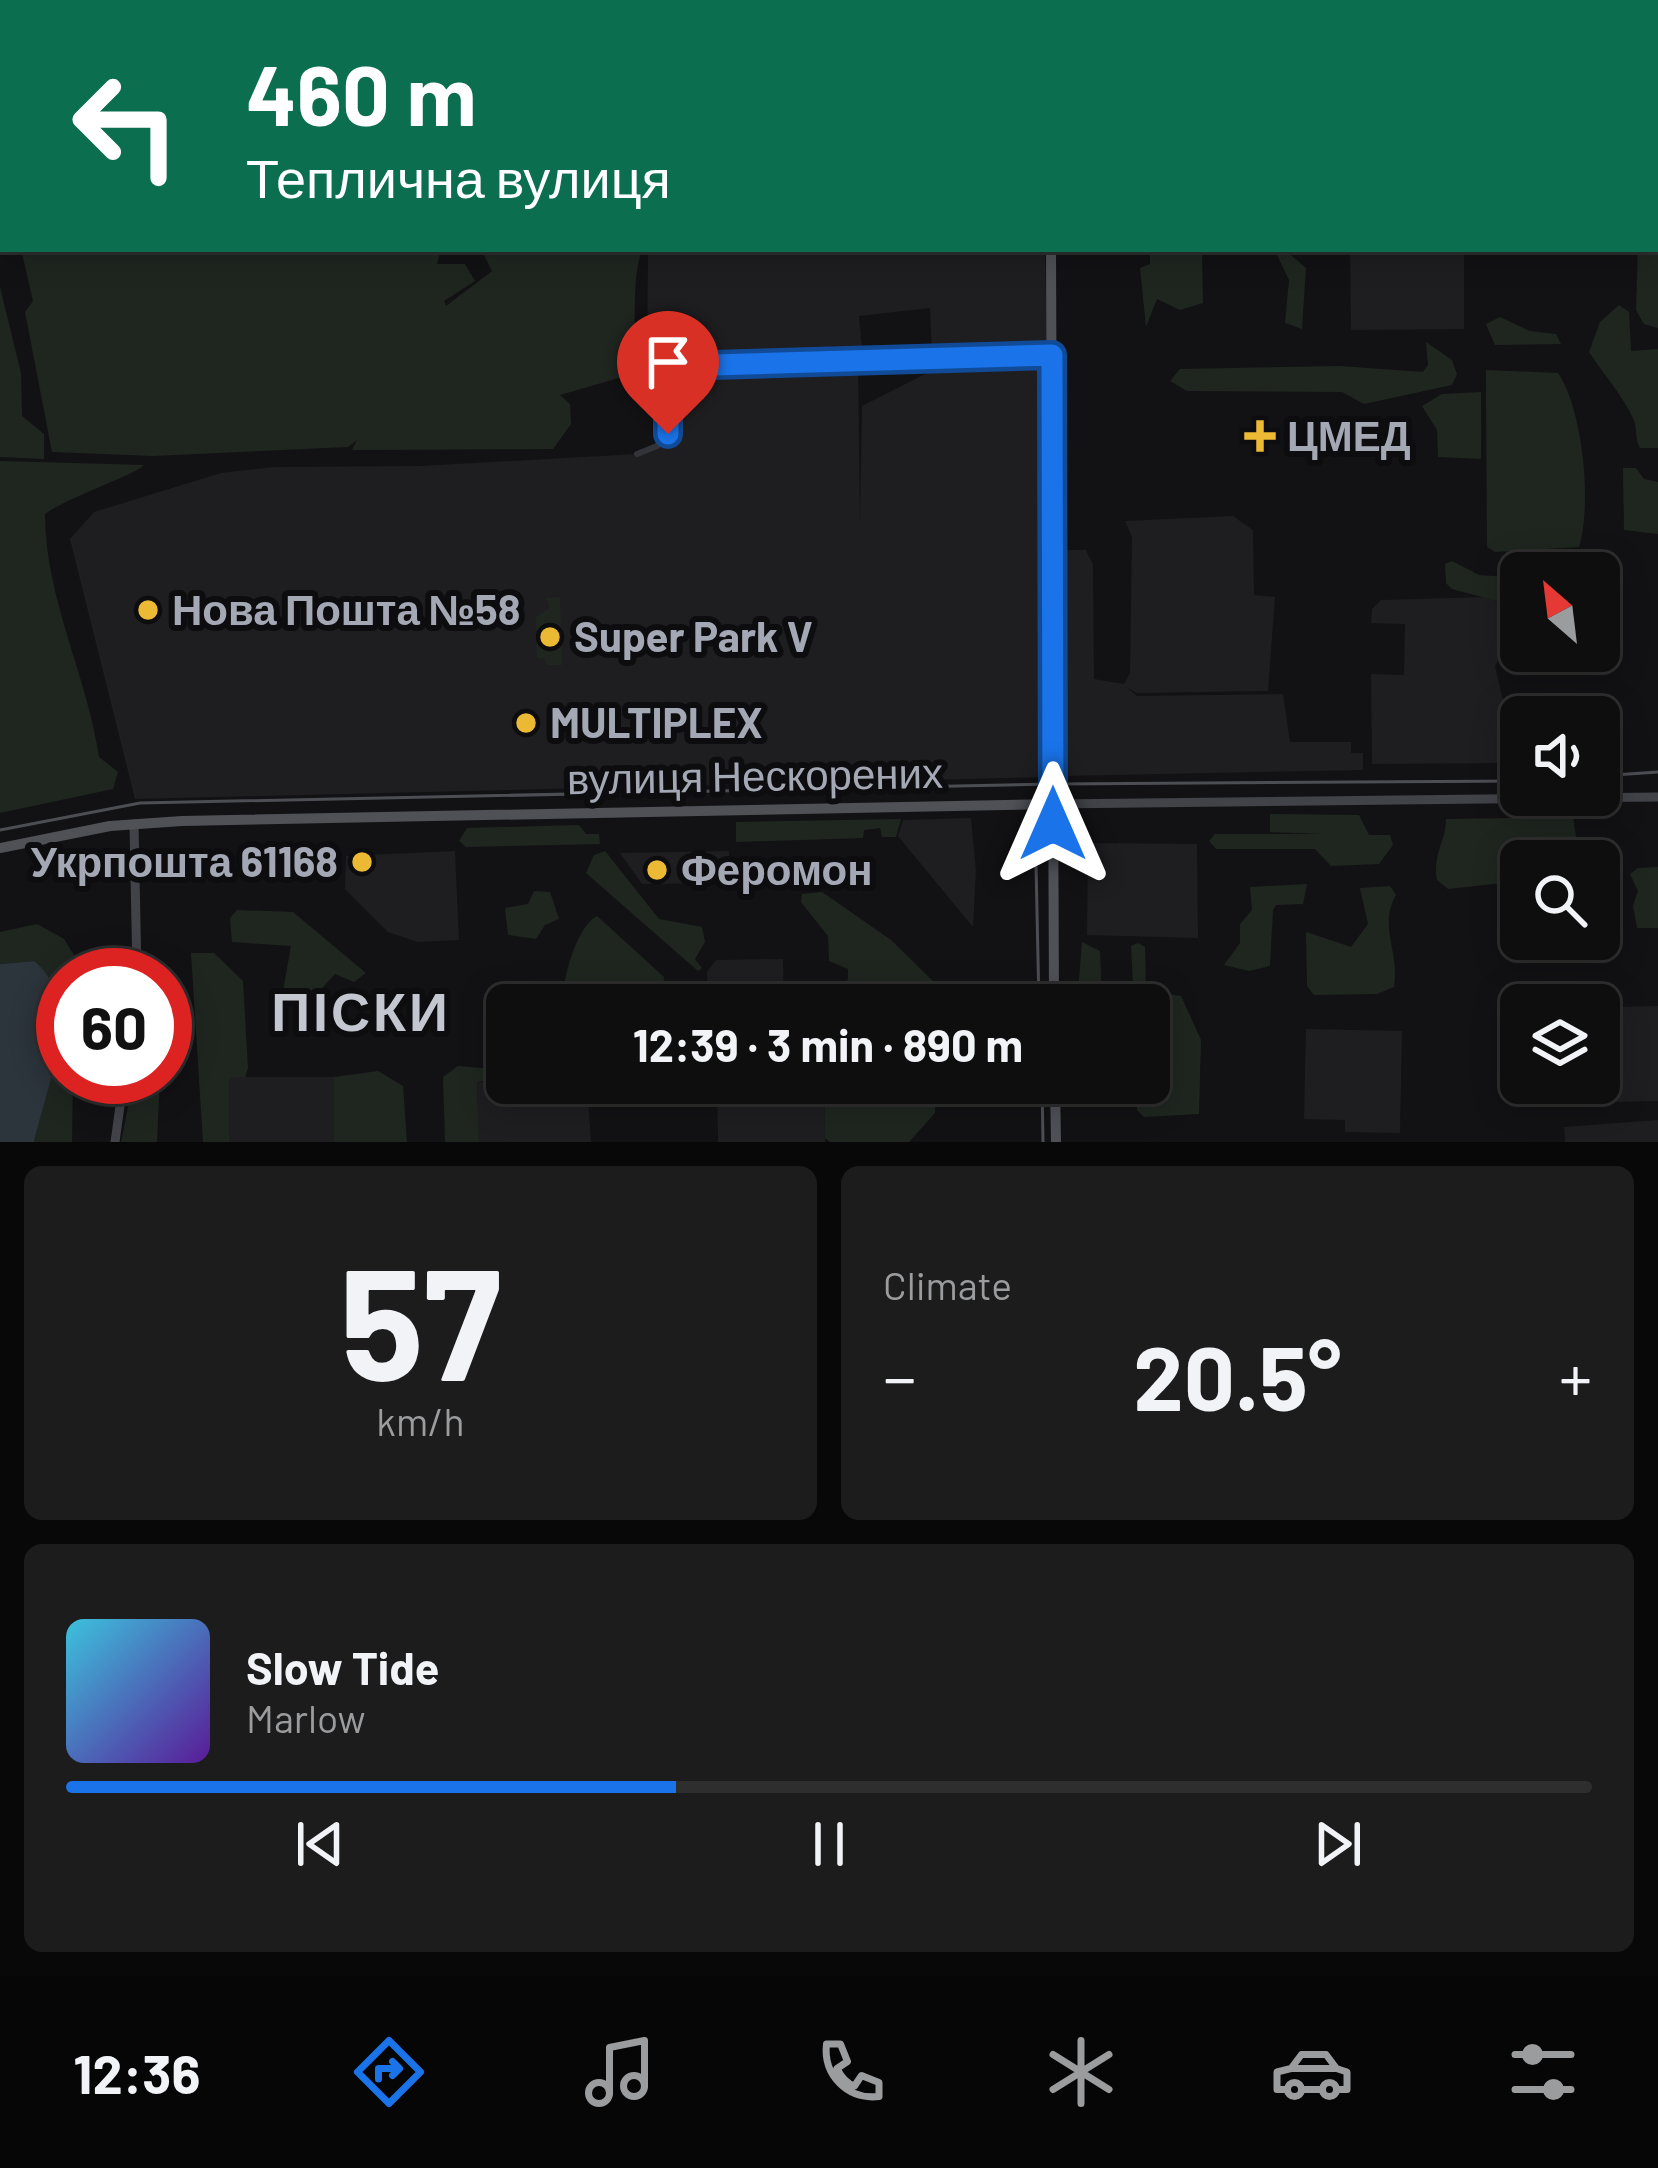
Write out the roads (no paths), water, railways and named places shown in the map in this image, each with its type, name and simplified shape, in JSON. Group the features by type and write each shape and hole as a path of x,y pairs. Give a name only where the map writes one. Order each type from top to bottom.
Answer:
{"main road":[{"path":"1051,252 1054,984"},
{"name":"вулиця Нескорених","path":"0,848 134,824 1053,804 1658,797"},
{"path":"134,824 136,948"},
{"path":"116,1142 121,1104"},
{"path":"1055,1104 1056,1142"}],"street":[{"path":"637,454 657,446 668,434 668,374 679,366 1052,355"}],"tram line":[{"path":"1620,775 1658,772"},
{"path":"0,830 140,803 1057,784 1500,781"},
{"path":"1039,984 1035,818 1040,797 1060,783"},
{"path":"1042,1104 1043,1142"}],"place":[{"name":"ЦМЕД","path":"1260,436"},
{"name":"Нова Пошта №58","path":"148,610"},
{"name":"Super Park V","path":"550,637"},
{"name":"MULTIPLEX","path":"526,723"},
{"name":"Укрпошта 61168","path":"362,862"},
{"name":"Феромон","path":"657,870"}],"district":[{"name":"ПІСКИ","path":"361,1012"}]}
